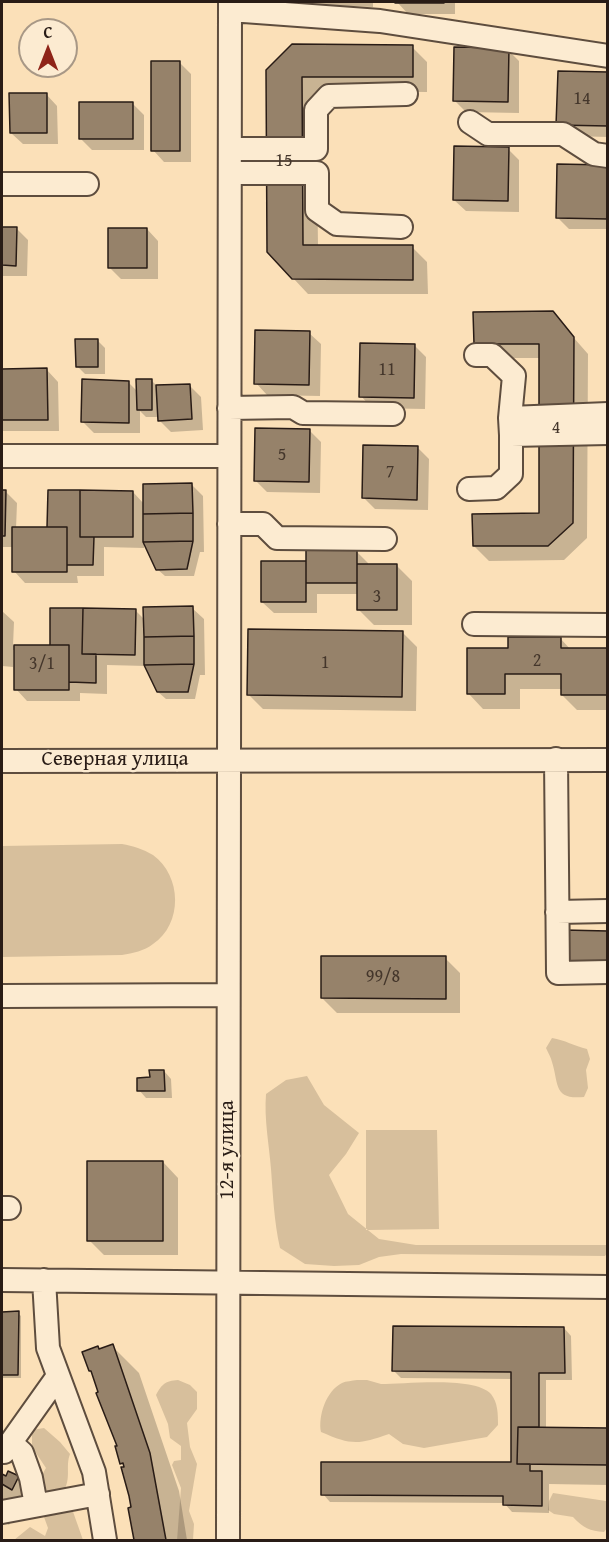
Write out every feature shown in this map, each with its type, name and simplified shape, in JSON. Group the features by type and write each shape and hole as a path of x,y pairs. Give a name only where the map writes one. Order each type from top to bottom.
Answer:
{"street":[{"path":"230,6 380,21 608,56"},
{"name":"12-я улица","path":"228,1540 230,6"},
{"path":"401,227 337,224 317,210 316,110 329,96 406,94"},
{"path":"470,122 488,134 563,134 594,154 608,156"},
{"path":"230,149 316,149"},
{"path":"230,173 317,173"},
{"path":"2,184 87,184"},
{"path":"469,489 496,488 511,474 514,376 492,355 476,355"},
{"path":"229,408 293,406 303,413 393,414"},
{"path":"511,426 608,414"},
{"path":"511,426 608,433"},
{"path":"2,456 229,456"},
{"path":"229,524 263,524 277,538 385,539"},
{"path":"474,624 608,625"},
{"path":"556,759 558,973 608,972"},
{"name":"Северная улица","path":"2,760 608,760"},
{"path":"557,912 608,911"},
{"path":"2,996 228,995"},
{"path":"5,1280 44,1280 167,1288 228,1282 608,1287"},
{"path":"44,1280 48,1348 94,1472 105,1540"},
{"path":"36,1505 31,1478 22,1453 6,1447 58,1376"},
{"path":"2,1512 98,1494"}],"shaded area":[{"path":"122,844 153,855 163,864 169,875 174,887 174,913 163,935 146,948 122,955 2,957 2,846"},
{"path":"552,1038 587,1049 590,1059 586,1070 588,1088 584,1097 567,1096 559,1089 552,1060 546,1048"},
{"path":"307,1076 324,1105 359,1133 329,1175 348,1214 379,1239 416,1245 607,1245 607,1253 605,1256 401,1254 379,1257 359,1265 305,1264 280,1248 266,1122 266,1094 286,1080"},
{"path":"366,1130 437,1130 439,1229 366,1230"},
{"path":"178,1380 190,1385 197,1392 197,1409 187,1423 190,1447 197,1464 189,1511 194,1524 193,1540 177,1540 181,1488 172,1465 174,1461 181,1460 181,1446 170,1438 168,1424 156,1395 164,1384"},
{"path":"357,1380 381,1384 455,1383 483,1388 491,1394 495,1401 498,1425 487,1437 424,1448 403,1444 389,1434 355,1442 321,1432 324,1404 332,1392 342,1383"},
{"path":"44,1428 70,1454 67,1482 63,1492 50,1494 42,1482 46,1468 32,1447 32,1430"},
{"path":"553,1493 606,1501 607,1528 604,1532 595,1531 573,1517 554,1514 548,1510"},
{"path":"71,1506 83,1540 14,1540 30,1527 45,1536 48,1528 44,1517 53,1509"}],"building":[{"path":"444,2 444,3 395,3"},
{"path":"292,44 413,45 413,77 302,77 303,245 413,245 413,280 292,279 267,252 266,70"},
{"path":"454,47 509,48 508,102 453,101"},
{"path":"151,61 180,61 180,151 151,151"},
{"path":"558,71 608,72 608,126 556,125"},
{"path":"9,93 47,93 47,133 10,133"},
{"path":"79,102 133,102 133,139 79,139"},
{"path":"454,146 509,147 508,201 453,200"},
{"path":"557,164 608,165 608,219 556,218"},
{"path":"2,227 17,227 16,266 2,265"},
{"path":"108,228 147,228 147,268 108,268"},
{"path":"553,311 574,337 573,523 548,546 473,546 472,514 539,513 539,344 474,344 473,312"},
{"path":"255,330 310,331 309,385 254,384"},
{"path":"75,339 98,339 98,367 76,367"},
{"path":"360,343 415,344 414,398 359,397"},
{"path":"47,368 48,420 2,420 2,369"},
{"path":"82,379 129,381 129,423 81,422"},
{"path":"136,379 152,379 152,410 137,410"},
{"path":"190,384 192,419 158,421 156,385"},
{"path":"255,428 310,429 309,482 254,481"},
{"path":"363,445 418,446 417,500 362,498"},
{"path":"192,483 193,513 143,514 143,484"},
{"path":"2,490 6,490 5,536 2,536"},
{"path":"48,490 80,490 80,537 94,537 93,565 67,565 67,527 47,527"},
{"path":"80,490 133,491 133,537 80,537"},
{"path":"193,513 193,541 143,542 143,514"},
{"path":"12,527 67,527 67,572 12,572"},
{"path":"193,541 187,569 156,570 143,542"},
{"path":"306,550 357,550 357,583 306,583"},
{"path":"261,561 306,561 306,602 261,602"},
{"path":"357,564 397,564 397,610 357,610"},
{"path":"193,606 194,636 144,637 143,607"},
{"path":"50,608 83,608 82,654 96,654 96,683 69,682 69,645 50,645"},
{"path":"83,608 136,609 135,655 82,654"},
{"path":"248,629 403,631 402,697 247,695"},
{"path":"194,636 194,664 144,665 144,637"},
{"path":"508,637 561,637 561,648 607,648 607,695 561,695 561,674 505,674 505,694 467,694 467,648 508,648"},
{"path":"14,645 69,645 69,690 14,690"},
{"path":"194,664 188,692 157,692 144,665"},
{"path":"564,930 608,931 608,962 564,962"},
{"path":"321,956 446,956 446,999 321,998"},
{"path":"149,1070 164,1070 165,1091 137,1091 137,1078 150,1077"},
{"path":"87,1161 163,1161 163,1241 87,1241"},
{"path":"19,1311 18,1375 2,1375 2,1312"},
{"path":"393,1326 564,1327 565,1373 539,1373 539,1427 518,1427 517,1464 530,1464 530,1471 542,1471 542,1506 503,1505 503,1496 321,1495 321,1462 511,1462 511,1372 392,1371"},
{"path":"113,1344 150,1453 166,1540 134,1540 128,1508 131,1507 121,1467 124,1467 123,1463 120,1464 115,1446 117,1446 96,1393 98,1392 91,1371 89,1371 82,1352 98,1346 99,1349"},
{"path":"518,1427 608,1428 608,1465 517,1464"},
{"path":"8,1471 19,1476 12,1490 2,1484 2,1474 6,1476"}]}
